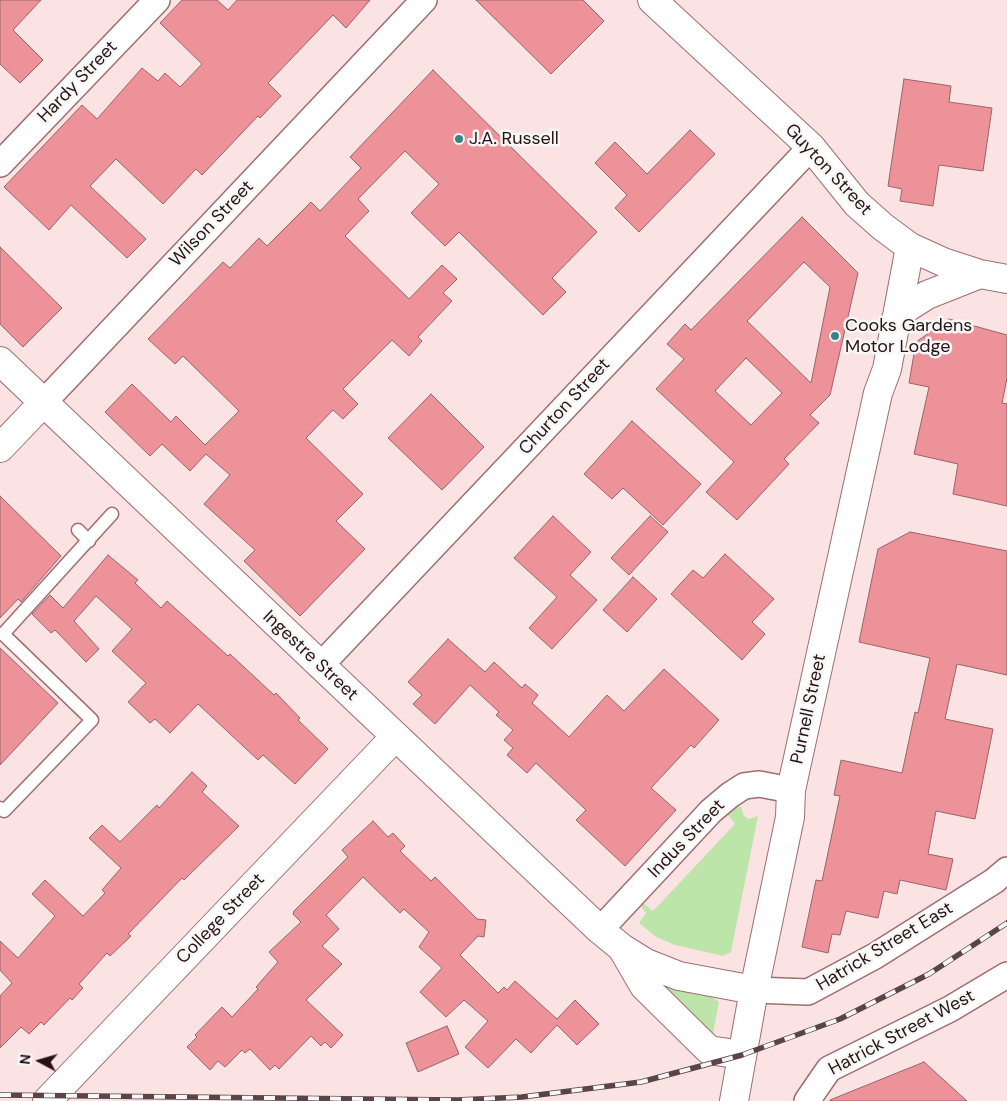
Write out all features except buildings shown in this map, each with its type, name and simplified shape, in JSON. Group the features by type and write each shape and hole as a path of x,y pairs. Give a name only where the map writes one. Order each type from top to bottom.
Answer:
{"main road":[{"name":"Guyton Street","path":"652,0 811,147 857,204 883,227 910,247 943,262 980,274 1007,279"},
{"name":"Purnell Street","path":"734,1101 754,990 790,817 791,790 878,393 887,368 910,247"},
{"path":"896,319 905,309 927,294 980,274"},
{"name":"Ingestre Street","path":"0,361 600,930 622,948 646,963 679,976 754,990"},
{"name":"Wilson Street","path":"0,448 43,403"},
{"name":"College Street","path":"47,1101 396,737"},
{"name":"Ingestre Street","path":"622,948 644,986 709,1050 742,1055"}],"street":[{"name":"Hardy Street","path":"0,164 157,0"},
{"name":"Wilson Street","path":"43,403 424,0"},
{"name":"Churton Street","path":"320,666 811,147"},
{"name":"Indus Street","path":"600,930 711,811 730,795 744,786 759,784 791,790"},
{"name":"Hatrick Street East","path":"754,990 808,992 875,956 994,881 1007,870"},
{"name":"Hatrick Street West","path":"807,1101 829,1069 950,1008 1007,975"}],"lane":[{"path":"0,808 4,811 92,720 3,634 112,514"},
{"path":"78,530 89,540"}],"green space":[{"path":"737,806 741,807 744,816 749,819 758,816 731,952 723,956 675,945 656,937 639,923 646,913 641,907 643,903 653,911 735,824 727,814"},
{"path":"656,984 710,996 719,1002 712,1038"}],"railway":[{"path":"0,1095 457,1100 522,1097 641,1082 742,1055 840,1019 929,974 1007,923"}],"place":[{"name":"J.A. Russell","path":"459,139"},
{"name":"Cooks Gardens Motor Lodge","path":"835,336"}]}
